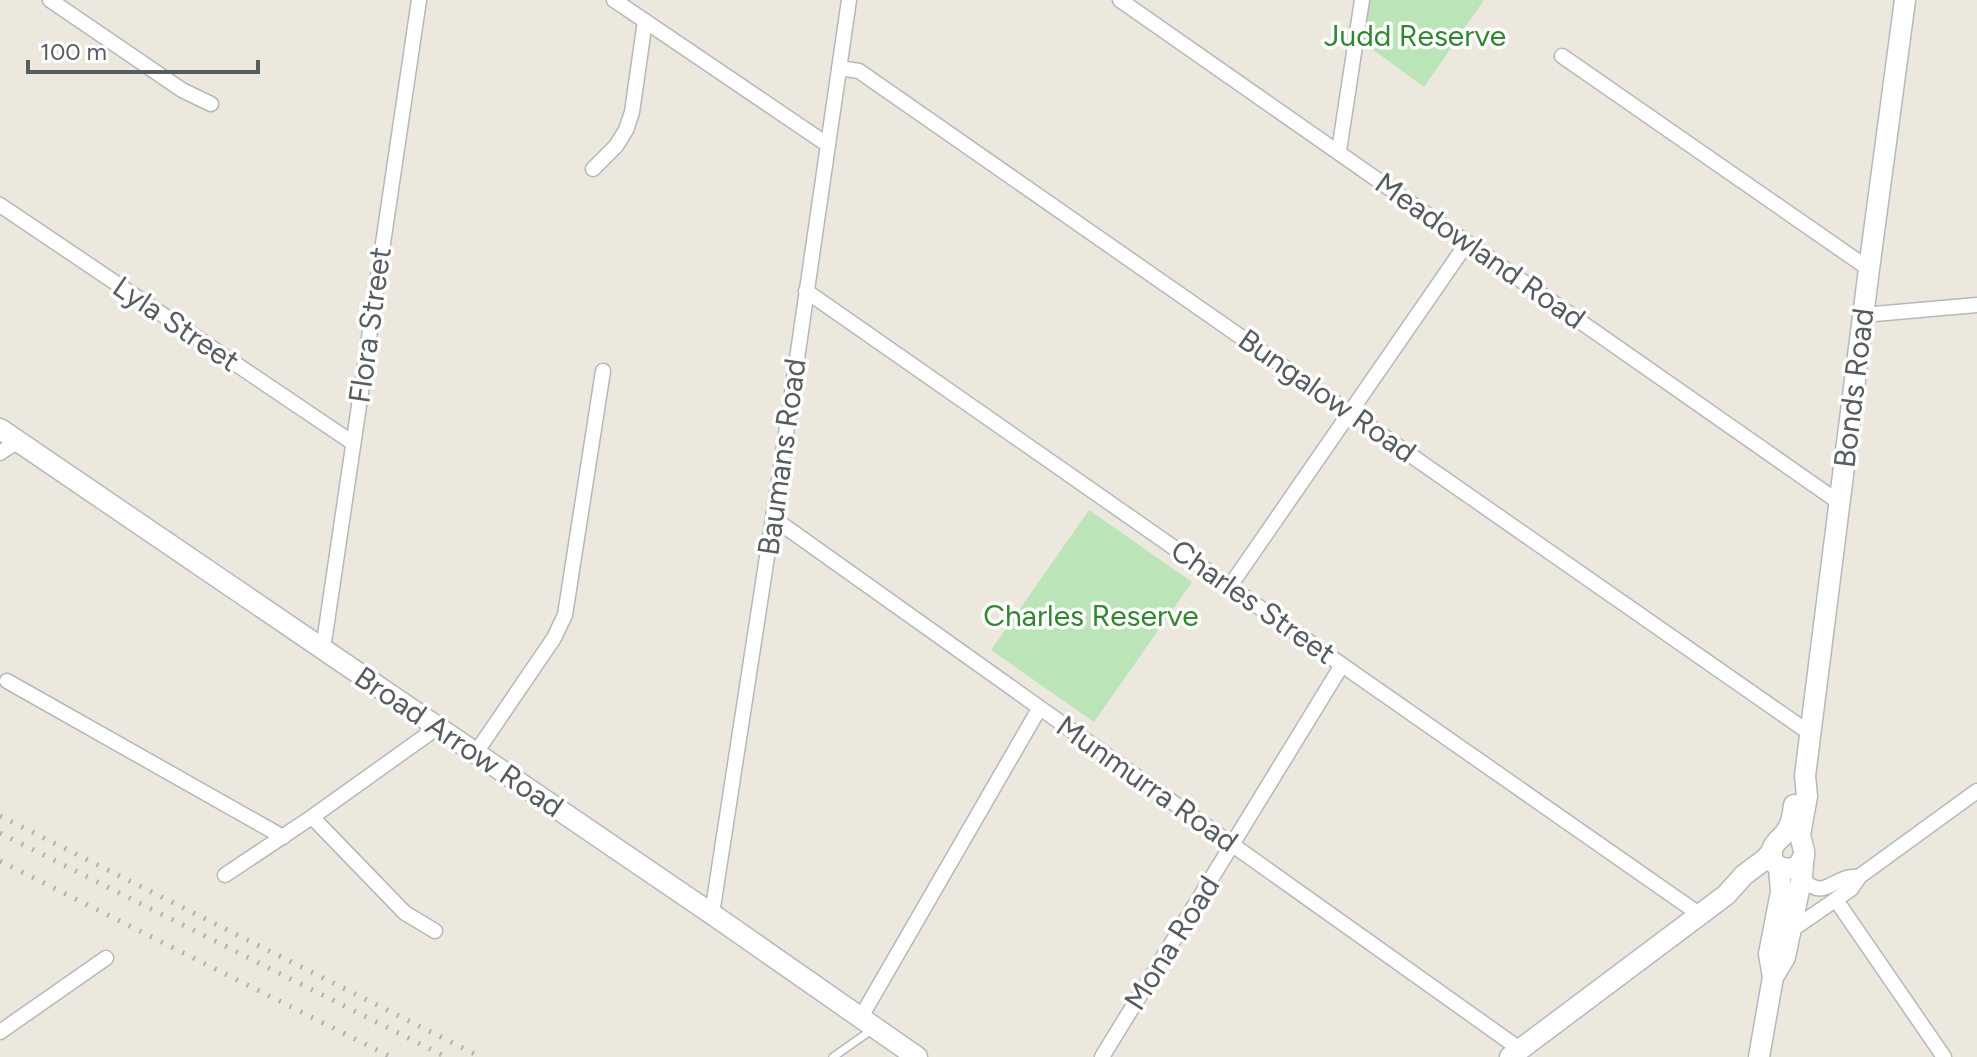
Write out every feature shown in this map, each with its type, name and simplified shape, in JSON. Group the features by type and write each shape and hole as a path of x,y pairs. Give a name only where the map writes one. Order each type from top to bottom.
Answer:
{"street":[{"path":"50,0 182,90 211,104"},
{"name":"Flora Street","path":"323,649 419,0"},
{"path":"614,0 828,145"},
{"name":"Baumans Road","path":"712,914 849,0"},
{"name":"Meadowland Road","path":"1120,0 1840,503"},
{"path":"1339,151 1362,0"},
{"name":"Bonds Road","path":"1726,895 1744,890 1786,854 1797,790 1805,776 1905,0"},
{"path":"593,169 616,146 626,130 632,112 645,21"},
{"path":"1562,56 1869,269"},
{"name":"Bungalow Road","path":"839,68 859,71 1811,734"},
{"name":"Lyla Street","path":"0,205 353,443"},
{"path":"1230,586 1467,243"},
{"name":"Charles Street","path":"806,291 1699,914"},
{"path":"1863,315 1977,305"},
{"path":"475,754 554,638 565,615 603,371"},
{"name":"Broad Arrow Road","path":"0,429 917,1057"},
{"path":"0,453 18,441"},
{"name":"Munmurra Road","path":"773,518 1233,844 1516,1053"},
{"name":"Mona Road","path":"1102,1057 1342,665"},
{"path":"7,681 283,837"},
{"path":"868,1022 1039,709"},
{"path":"225,875 438,727"},
{"path":"1790,931 1851,889 1860,876 1977,791"},
{"path":"312,817 405,913 435,931"},
{"path":"1786,854 1802,879 1813,888 1823,889 1844,879 1860,876"},
{"path":"1759,1057 1773,977 1769,954 1786,854"},
{"name":"Bonds Road","path":"1516,1053 1726,895 1744,875 1764,860 1786,854"},
{"path":"1773,977 1785,957 1802,879"},
{"path":"1757,881 1768,888 1778,905"},
{"path":"1836,900 1944,1057"},
{"path":"0,1032 106,958"}],"lane":[{"path":"833,1057 868,1022"}],"green space":[{"name":"Judd Reserve","path":"1367,0 1484,0 1424,87 1361,41"},
{"name":"Charles Reserve","path":"1089,510 1192,582 1094,722 991,650"}],"railway":[{"path":"0,816 481,1057"},
{"path":"0,833 446,1057"},
{"path":"0,861 391,1057"}]}
